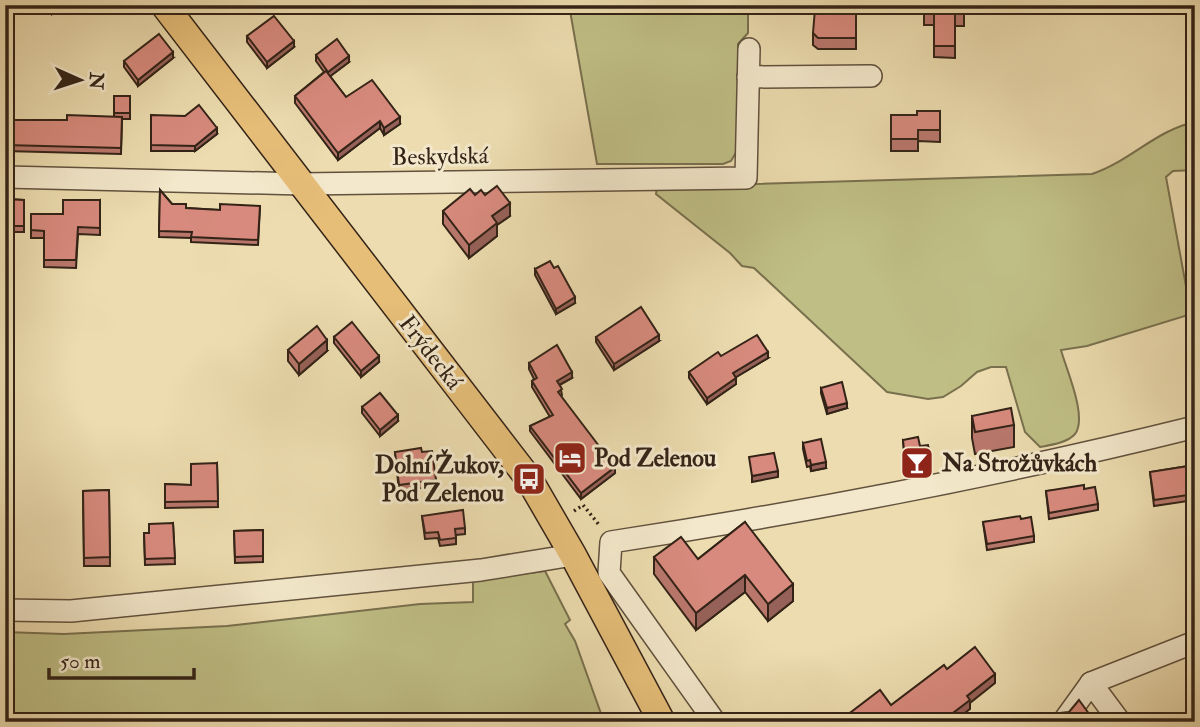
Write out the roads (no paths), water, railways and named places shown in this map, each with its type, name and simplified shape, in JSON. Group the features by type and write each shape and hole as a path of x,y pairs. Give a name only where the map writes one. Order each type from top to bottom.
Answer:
{"main road":[{"name":"Frýdecká","path":"164,5 529,479 556,523 662,722"}],"street":[{"name":"Beskydská","path":"5,177 302,184 746,178 749,49"},
{"path":"748,77 871,76"},
{"path":"715,722 609,573 611,542 716,526 1075,456 1195,427"},
{"path":"5,610 71,611 481,570 573,555"},
{"path":"1063,722 1091,683 1195,642"},
{"path":"1091,683 1120,722"}],"place":[{"name":"Pod Zelenou","path":"570,458"},
{"name":"Na Strožůvkách","path":"917,463"},
{"name":"Dolní Žukov, Pod Zelenou","path":"529,479"}]}
